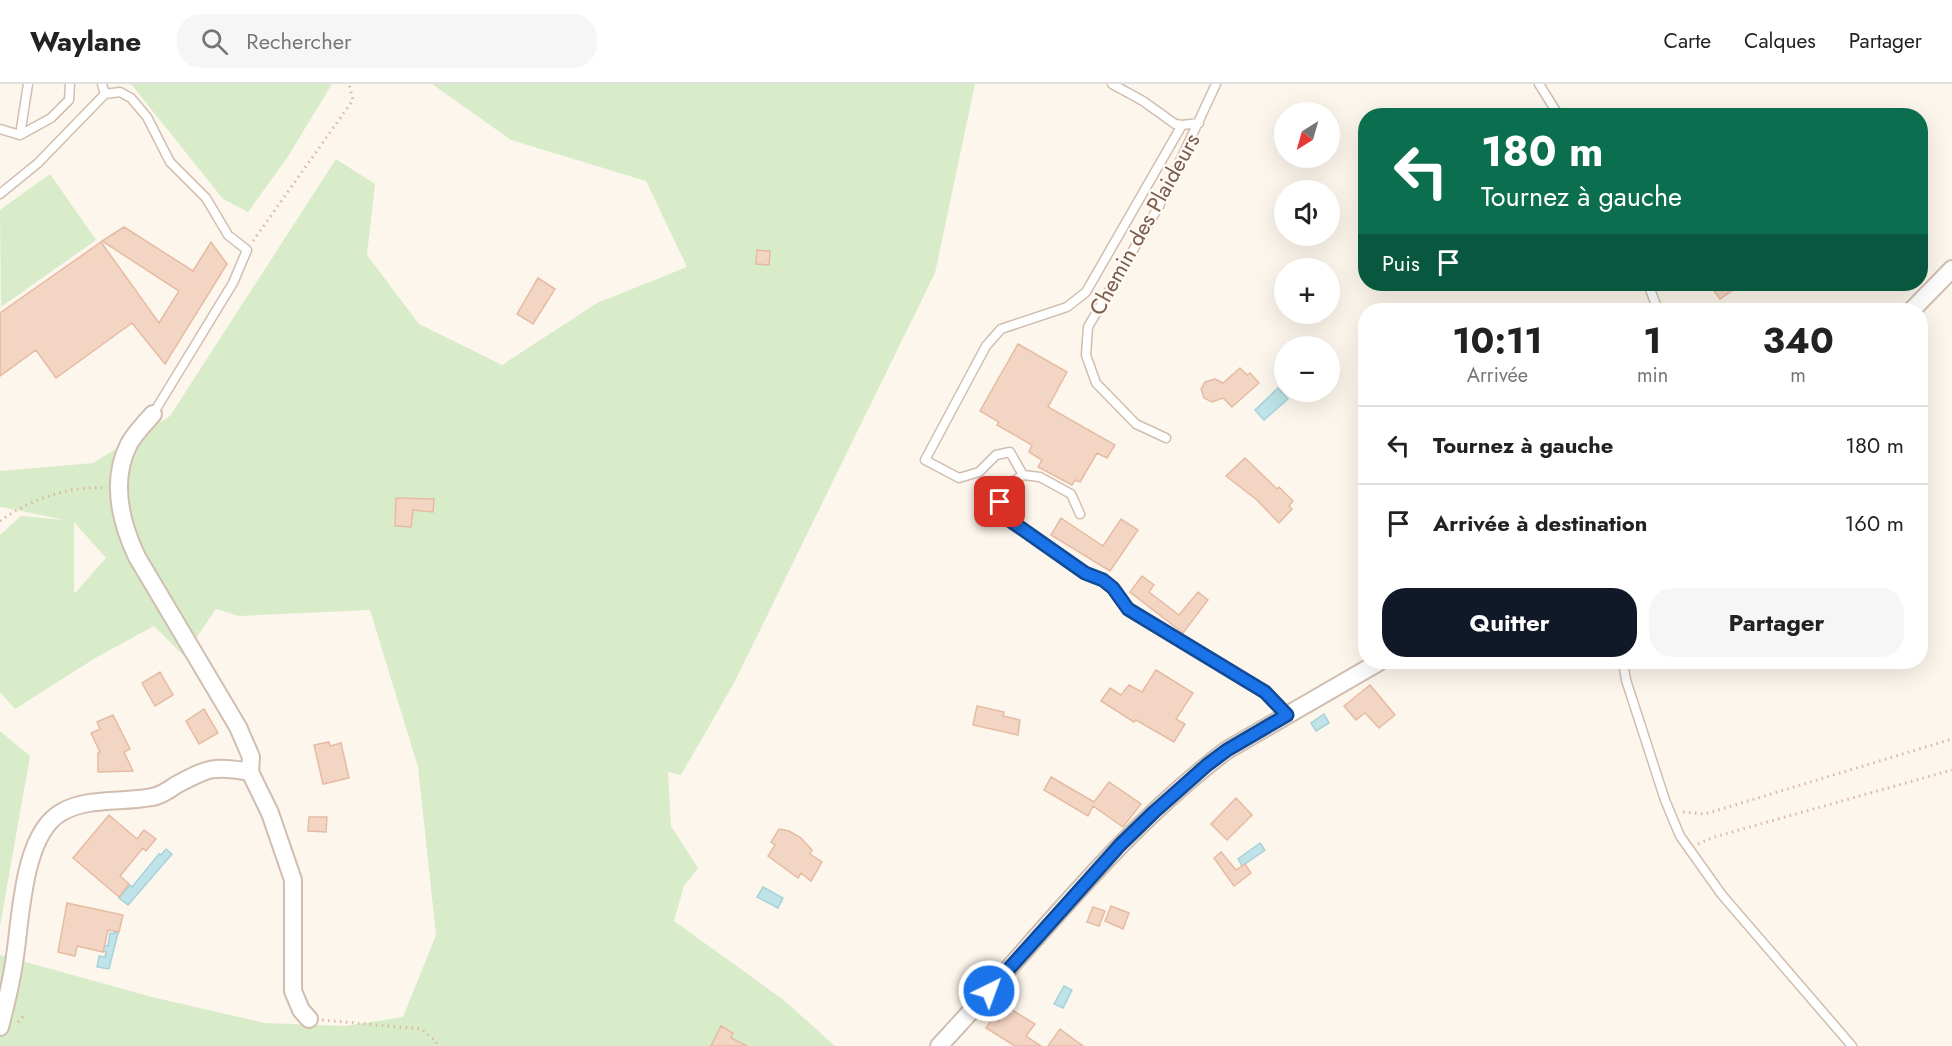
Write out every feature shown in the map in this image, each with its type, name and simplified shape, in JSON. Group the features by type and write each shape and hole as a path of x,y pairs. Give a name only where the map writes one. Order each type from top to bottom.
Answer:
{"street":[{"path":"1919,303 1952,269"},
{"path":"153,414 130,441 120,464 120,507 125,531 137,557 238,727 251,757 250,772 270,813 293,880 293,991 301,1010 309,1019"},
{"path":"939,1046 1120,845 1207,765 1227,750 1367,669"},
{"path":"0,1027 9,993 31,859 40,834 50,820 60,812 73,807 153,797 201,771 217,767 250,772"}],"lane":[{"path":"20,135 28,84"},
{"path":"0,129 20,135 51,118 69,100 70,84"},
{"path":"102,84 105,94"},
{"path":"1112,84 1143,101 1175,124 1199,123"},
{"name":"Chemin des Plaideurs","path":"1166,438 1136,424 1096,383 1086,355 1088,327 1159,206 1216,84"},
{"path":"1539,84 1554,108"},
{"path":"0,194 38,163 105,94 120,92 131,98 147,117 170,162 206,198 228,235 247,250 233,283 153,414"},
{"path":"1023,475 1010,452 996,455 979,472 959,478 925,460 986,346 1001,329 1067,307 1086,292 1182,125"},
{"path":"1080,514 1071,494 1040,477 1023,475 1006,486 1000,502 1005,517 1085,573 1108,584 1128,609 1265,692 1287,715"},
{"path":"1624,669 1667,807 1680,836 1722,895 1852,1046"}],"path":[{"path":"247,250 353,100 350,84"},
{"path":"0,521 44,498 88,487 119,489"},
{"path":"1667,807 1685,813 1706,814 1952,739"},
{"path":"1688,848 1714,837 1952,770"},
{"path":"309,1019 421,1029 436,1041 437,1046"}],"green space":[{"path":"131,84 332,84 287,158 248,212 223,199"},
{"path":"432,84 975,84 935,273 734,683 681,775 668,772 671,826 698,868 684,886 674,921 785,1001 835,1046 0,1046 0,955 156,998 265,1023 345,1026 403,1017 436,935 418,767 370,610 239,616 216,609 184,656 154,626 97,657 15,709 0,692 0,535 21,516 65,520 0,508 0,471 93,463 170,416 336,159 375,184 367,255 419,324 502,365 597,303 687,267 646,181 511,140","holes":["74,522 106,558 75,593"]},
{"path":"50,174 96,240 1,307 0,210"},
{"path":"0,731 30,756 0,926"}],"water":[{"path":"1274,392 1274,402 1285,402 1264,420 1255,410"},
{"path":"1324,714 1329,723 1316,731 1311,723"},
{"path":"1260,843 1265,850 1242,866 1238,859"},
{"path":"166,849 172,854 128,905 119,898 130,885 132,887 159,854 161,855"},
{"path":"763,887 783,898 778,908 757,897"},
{"path":"114,932 118,933 109,969 97,967 99,956 105,957 106,952 101,950 102,945 108,946 110,933 114,934"},
{"path":"1064,986 1072,990 1063,1008 1054,1004"}],"building":[{"path":"124,227 193,271 211,242 227,264 165,364 132,323 56,378 36,350 0,376 0,313 101,242 159,323 179,291 102,241"},
{"path":"757,250 770,251 769,265 756,264"},
{"path":"538,278 555,289 533,324 517,314"},
{"path":"1714,291 1732,291 1720,299"},
{"path":"1018,344 1067,372 1048,407 1115,445 1107,458 1097,453 1080,482 1075,480 1072,485 1038,467 1042,460 1029,452 1032,445 997,425 999,422 980,411"},
{"path":"1240,368 1247,375 1250,373 1259,383 1232,407 1223,398 1212,402 1204,398 1201,389 1205,382 1215,379 1223,383"},
{"path":"1245,458 1293,501 1289,506 1292,509 1279,523 1257,500 1226,476"},
{"path":"396,498 434,499 433,512 413,510 411,527 395,526"},
{"path":"1061,518 1103,546 1121,519 1138,530 1110,571 1051,535"},
{"path":"1142,576 1154,585 1149,592 1179,615 1198,592 1208,600 1183,633 1130,592"},
{"path":"1156,670 1193,693 1176,719 1185,724 1174,742 1136,720 1134,722 1101,701 1110,688 1121,695 1129,685 1142,692"},
{"path":"160,672 173,695 155,706 142,683"},
{"path":"1370,685 1395,715 1379,728 1365,713 1356,720 1344,706"},
{"path":"977,706 1004,712 1003,716 1020,720 1018,735 973,725"},
{"path":"204,709 218,733 199,744 186,721"},
{"path":"113,715 130,749 124,752 133,771 98,772 98,753 100,752 91,733 100,729 97,722"},
{"path":"329,742 330,746 341,743 349,778 323,784 314,745"},
{"path":"1051,777 1094,802 1109,782 1141,804 1123,827 1093,806 1088,816 1044,790"},
{"path":"1236,798 1252,815 1227,840 1211,824"},
{"path":"109,815 137,839 144,830 156,839 146,851 143,848 120,876 129,884 119,897 73,858"},
{"path":"309,817 327,817 326,832 308,831"},
{"path":"779,829 789,831 801,838 812,850 810,854 822,862 811,881 801,873 798,878 768,856 775,845 771,842"},
{"path":"1221,852 1236,870 1245,864 1251,873 1234,886 1214,858"},
{"path":"67,903 123,915 119,932 108,930 103,952 77,946 75,956 58,952"},
{"path":"1111,906 1129,913 1123,929 1105,921"},
{"path":"1093,907 1105,911 1099,926 1087,922"},
{"path":"1007,1007 1035,1024 1026,1036 1041,1046 1015,1046 986,1028 993,1018 998,1021"},
{"path":"721,1026 733,1033 731,1038 747,1046 711,1046"},
{"path":"1060,1029 1083,1046 1048,1046"}],"route":[{"path":"989,991 1120,845 1154,812 1227,750 1287,715 1265,692 1128,609 1113,588 1103,580 1085,573 1005,517 1000,502"}]}
